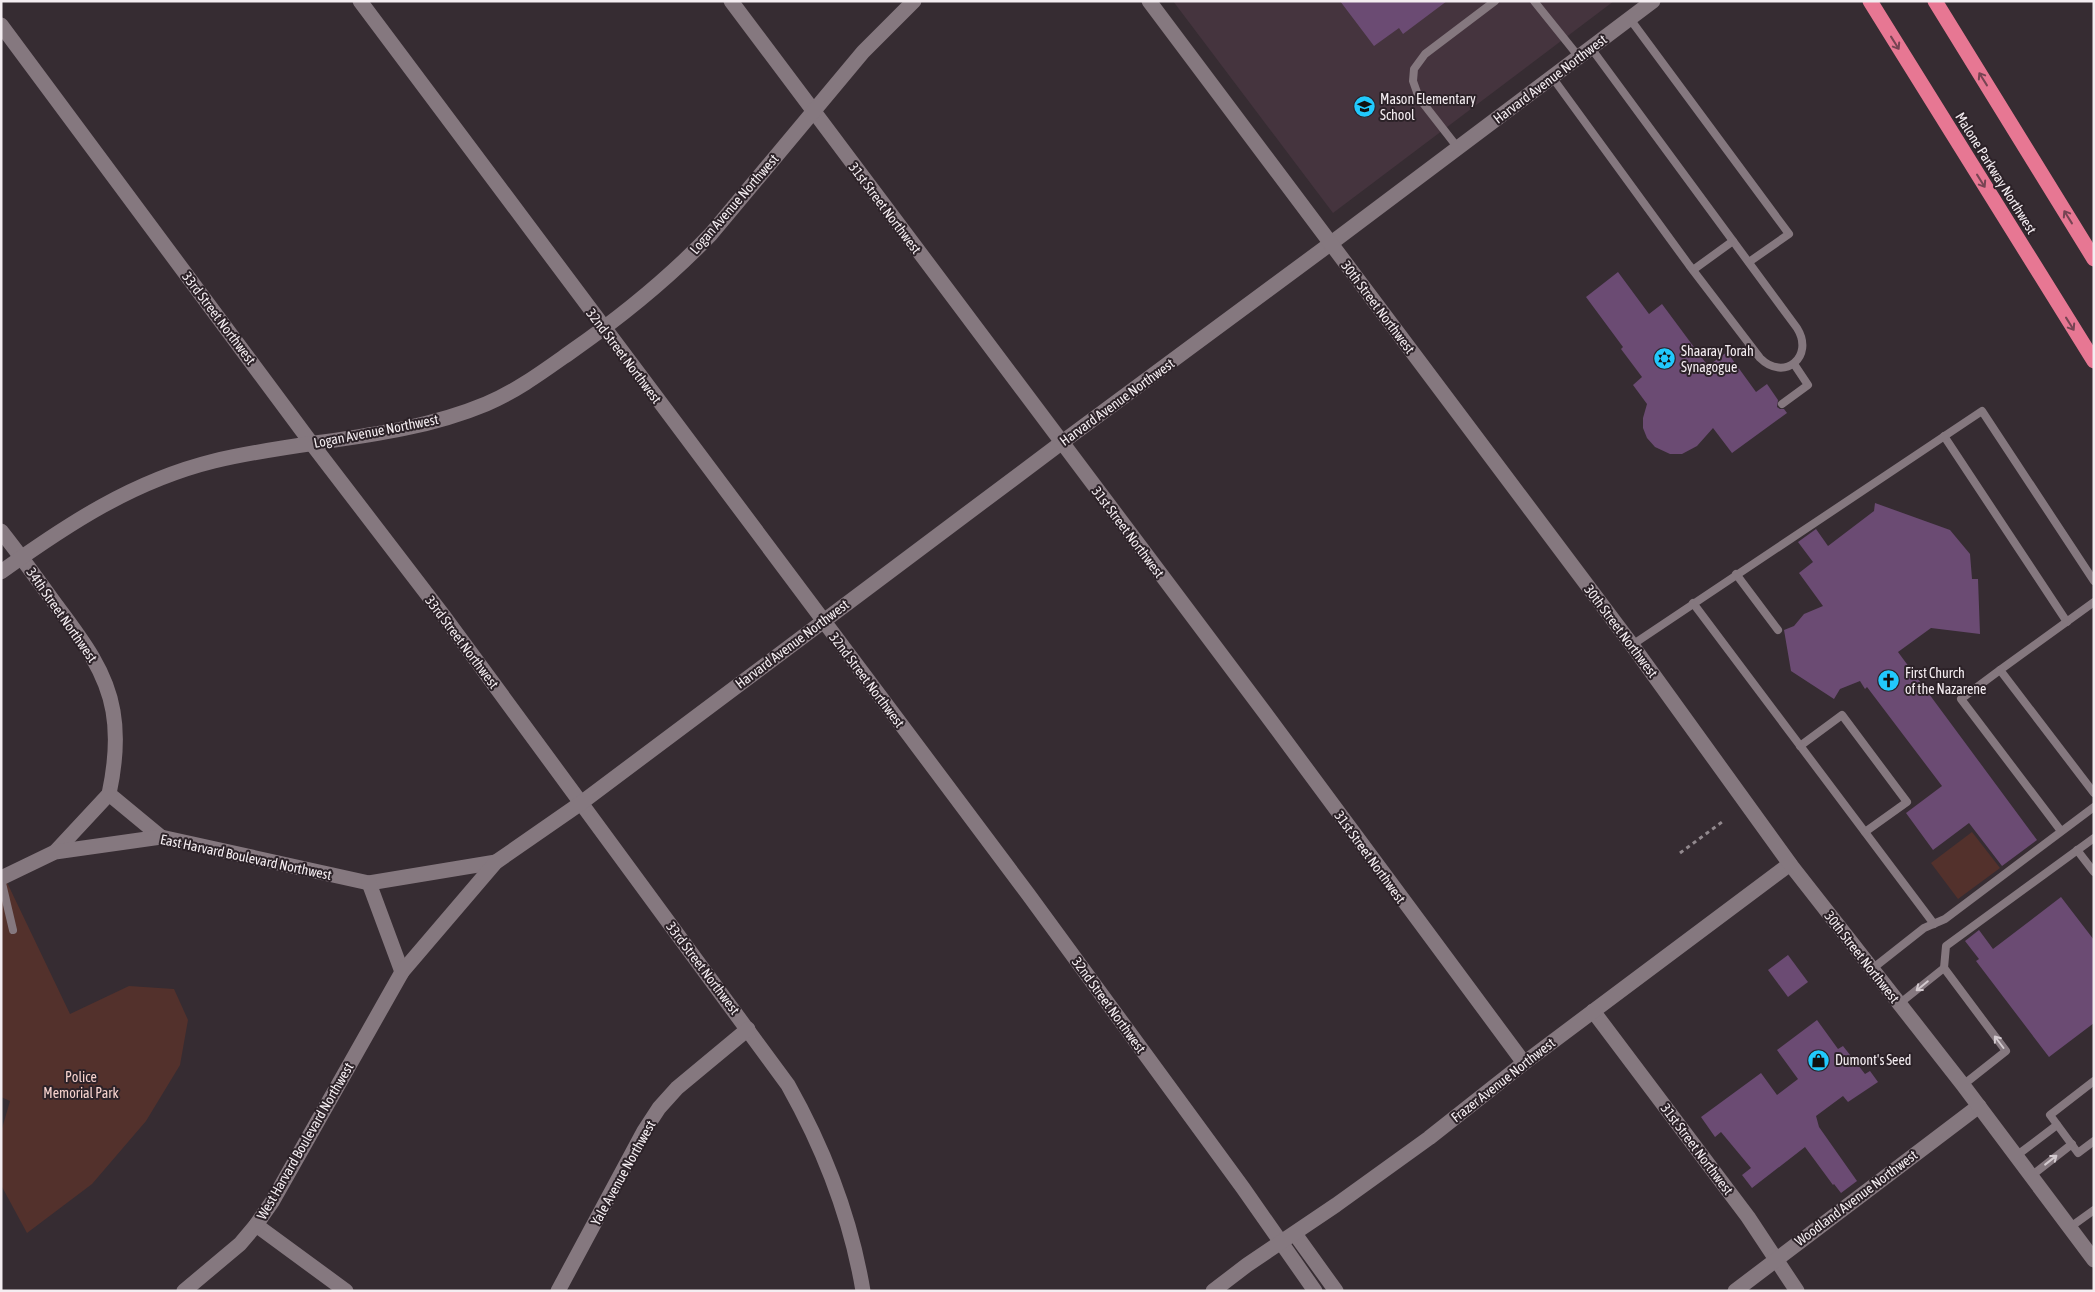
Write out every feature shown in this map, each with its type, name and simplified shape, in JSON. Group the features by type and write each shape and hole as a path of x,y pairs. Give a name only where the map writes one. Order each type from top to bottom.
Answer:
{"highway":[{"name":"Malone Parkway Northwest","path":"1870,1 2094,361"},
{"path":"1935,1 2094,259"}],"street":[{"name":"32nd Street Northwest","path":"360,1 1045,918 1243,1188 1315,1291"},
{"name":"31st Street Northwest","path":"731,1 1265,713 1524,1063"},
{"name":"Logan Avenue Northwest","path":"1,572 118,496 162,477 214,461 270,449 312,444 409,427 442,419 487,403 545,371 604,328 688,258 711,234 863,52 914,1"},
{"name":"30th Street Northwest","path":"1149,1 1632,645 1790,864 1963,1085 2069,1228 2091,1251"},
{"name":"Harvard Avenue Northwest","path":"580,803 1653,1"},
{"name":"33rd Street Northwest","path":"1,25 312,444 443,616 788,1085 819,1145 849,1228 863,1291"},
{"name":"34th Street Northwest","path":"1,531 84,643 97,664 108,690 113,709 116,742 114,770 108,794 55,852"},
{"path":"108,794 162,837"},
{"name":"West Harvard Boulevard Northwest","path":"184,1291 240,1244 272,1202 402,972 496,862 580,803"},
{"name":"East Harvard Boulevard Northwest","path":"1,879 55,852 162,837 369,883 496,862"},
{"name":"Frazer Avenue Northwest","path":"1213,1291 1429,1138 1524,1063 1790,864"},
{"path":"369,883 402,972"},
{"name":"31st Street Northwest","path":"1594,1011 1748,1216 1797,1291"},
{"name":"Yale Avenue Northwest","path":"558,1291 644,1130 677,1088 748,1029"},
{"name":"Woodland Avenue Northwest","path":"1735,1291 1776,1258 1979,1106"},
{"path":"256,1224 346,1291"},
{"path":"1295,1234 1336,1291"}],"lane":[{"path":"1458,148 1420,98 1413,81 1414,70 1425,54 1494,1"},
{"path":"1534,1 1585,52 1733,240 1801,334 1802,350 1794,364 1780,368 1764,362 1552,77"},
{"path":"1630,19 1789,234 1749,262"},
{"path":"1694,270 1733,240"},
{"path":"1782,404 1808,385 1794,364"},
{"path":"1632,645 1982,411 2094,581"},
{"path":"1944,436 2067,622"},
{"path":"1736,574 1778,630"},
{"path":"2061,831 1961,699 2094,602"},
{"path":"1693,603 1934,924"},
{"path":"2000,670 2094,793"},
{"path":"1800,746 1842,715 1907,802 1865,832"},
{"path":"1872,969 1924,928 1945,919 2094,806"},
{"path":"1963,1085 2006,1051 1944,968 1946,946 2094,838"},
{"path":"2077,850 2094,872"},
{"path":"1,879 13,930"},
{"path":"1899,1004 1944,968"},
{"path":"2094,1081 2050,1115 2078,1153 2094,1141"},
{"path":"2016,1156 2057,1125"},
{"path":"2031,1176 2072,1144"},
{"path":"2069,1228 2094,1210"}],"path":[{"path":"1680,853 1722,822"}],"shaded area":[{"name":"Mason Elementary School","path":"1173,1 1614,1 1333,213"}],"green space":[{"path":"1972,832 2000,868 1958,899 1931,863"},
{"name":"Police Memorial Park","path":"1,870 70,1014 129,986 174,989 188,1020 180,1065 146,1121 92,1184 27,1233 1,1185 1,1132 10,1101 1,1097"}],"building":[{"path":"1340,1 1447,1 1403,34 1399,28 1374,46"},
{"name":"Shaaray Torah Synagogue","path":"1618,272 1649,314 1662,304 1708,366 1727,352 1756,392 1767,384 1778,400 1777,407 1784,409 1787,413 1732,453 1713,428 1697,446 1682,454 1670,454 1655,447 1647,438 1643,428 1643,418 1647,404 1633,385 1642,377 1621,349 1623,347 1586,297"},
{"name":"First Church of the Nazarene","path":"1875,503 1950,530 1970,554 1972,579 1978,579 1980,634 1931,628 1898,652 2037,840 2002,866 1969,823 1933,850 1906,813 1942,786 1867,687 1865,689 1860,681 1840,689 1834,699 1791,671 1784,630 1794,626 1804,614 1823,606 1799,573 1813,562 1798,542 1816,529 1828,546 1874,511"},
{"path":"2061,897 2094,940 2094,1023 2049,1057 1976,961 1979,959 1965,941 1979,930 1993,949"},
{"path":"1788,955 1808,982 1788,997 1768,970"},
{"path":"1817,1020 1838,1049 1843,1046 1865,1074 1870,1071 1878,1082 1848,1102 1843,1096 1816,1116 1819,1127 1857,1181 1841,1193 1805,1147 1752,1188 1742,1175 1751,1168 1721,1132 1715,1137 1701,1117 1761,1073 1777,1095 1798,1079 1777,1050"}],"place":[{"name":"Mason Elementary School","path":"1364,107"},
{"name":"Shaaray Torah Synagogue","path":"1665,359"},
{"name":"First Church of the Nazarene","path":"1889,681"},
{"name":"Dumont's Seed","path":"1819,1060"}]}
